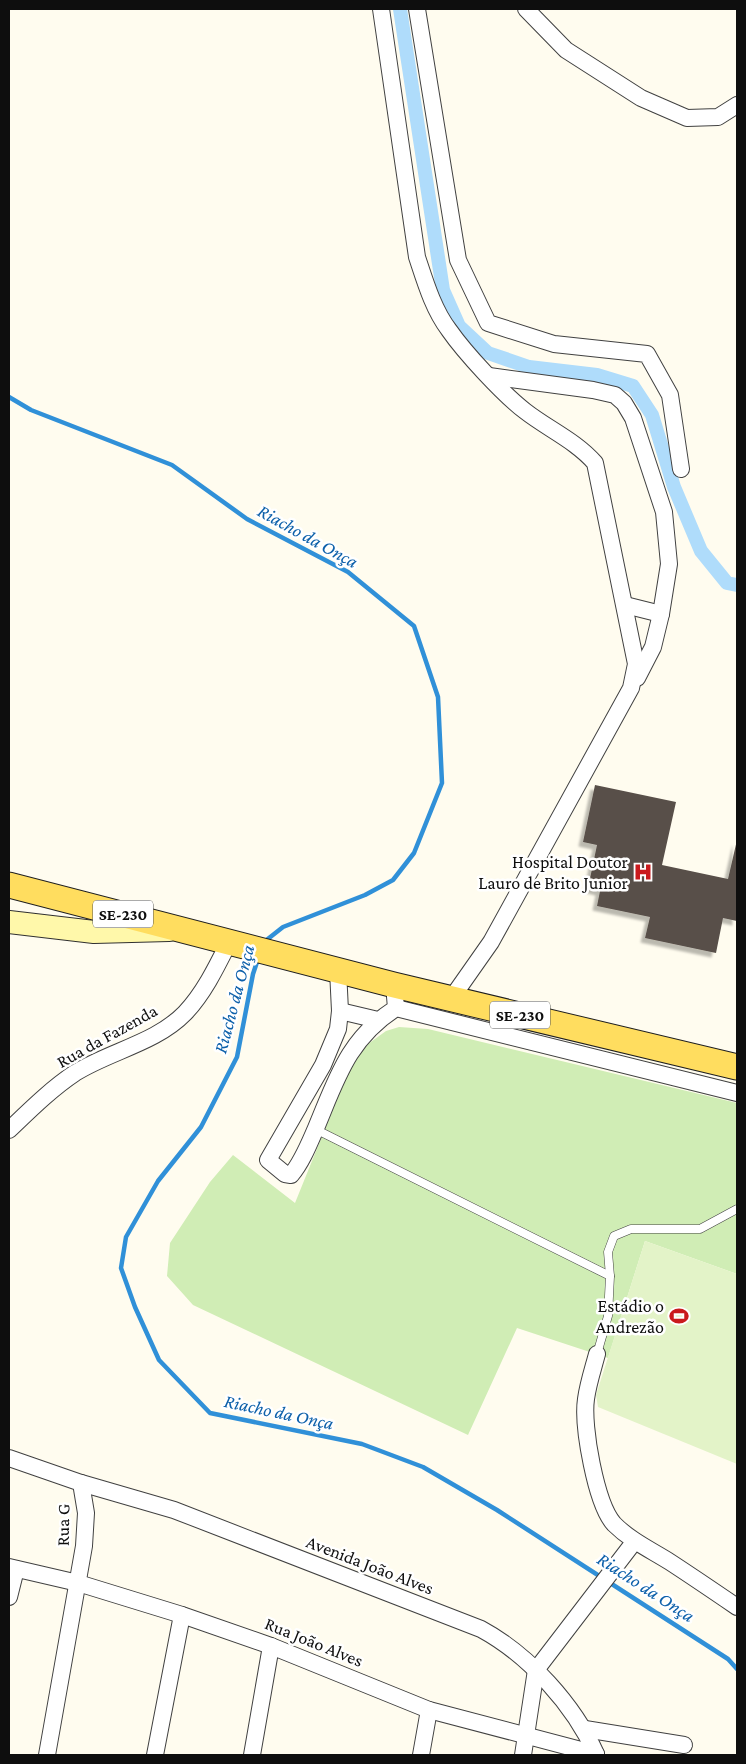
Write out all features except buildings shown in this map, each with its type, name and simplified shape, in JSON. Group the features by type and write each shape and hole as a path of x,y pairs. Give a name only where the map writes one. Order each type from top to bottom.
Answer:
{"main road":[{"name":"SE-230","path":"9,884 338,970 395,997 451,999 737,1067"}],"street":[{"path":"381,9 417,256 428,289 448,330 489,376 524,410 586,452 595,463 636,664 631,688"},
{"path":"417,9 458,260 488,323 554,344 647,354 670,395 681,469"},
{"path":"526,9 566,50 641,98 687,118 718,117 737,105"},
{"path":"451,999 491,942 653,647 661,614 668,564 664,512 633,418 624,403 615,395 593,390 489,376"},
{"path":"625,605 661,614"},
{"path":"9,922 94,932 182,930"},
{"name":"Rua da Fazenda","path":"9,1130 41,1099 76,1073 166,1028 185,1012 233,943"},
{"path":"338,970 340,1010 338,1029 323,1065 268,1160 284,1174 291,1175 303,1156 352,1047 378,1020 395,997 737,1093"},
{"path":"340,1010 378,1020"},
{"path":"597,1354 586,1400 587,1428 596,1486 603,1506 613,1522 634,1542 668,1561 737,1607"},
{"name":"Rua G","path":"9,1458 81,1484 86,1513 84,1546 47,1755"},
{"name":"Avenida João Alves","path":"81,1484 174,1510 481,1629 505,1642 536,1670 585,1729 596,1754"},
{"path":"523,1755 536,1670 602,1587 634,1542"},
{"path":"9,1597 12,1568"},
{"name":"Rua João Alves","path":"12,1568 78,1583 182,1614 272,1646 429,1710 596,1754"},
{"path":"154,1755 182,1614"},
{"path":"252,1755 272,1646"},
{"path":"421,1755 429,1710"},
{"path":"585,1729 684,1745"}],"lane":[{"path":"315,1129 610,1276"},
{"path":"597,1354 608,1316 610,1276 608,1252 614,1236 631,1229 700,1229 737,1209"}],"green space":[{"path":"399,1027 428,1029 737,1103 737,1274 645,1241 608,1358 517,1328 468,1435 193,1305 167,1276 170,1243 210,1182 233,1155 295,1203 350,1067 368,1044 386,1031"},
{"name":"Estádio o Andrezão","path":"645,1241 737,1274 737,1464 598,1407 596,1395"}],"waterway":[{"path":"400,9 443,290 459,326 488,353 529,367 597,375 633,386 652,415 674,487 701,551 727,583 737,585"},
{"name":"Riacho da Onça","path":"9,397 31,410 172,465 247,519 348,572 414,626 438,697 442,783 414,853 393,880 365,895 283,927 264,942"},
{"name":"Riacho da Onça","path":"258,959 253,974 237,1057 201,1127 158,1181 126,1237 121,1268 135,1307 159,1360 210,1413 362,1444 423,1467 497,1510 728,1659 737,1669"}],"place":[{"name":"Hospital Doutor Lauro de Brito Junior","path":"643,872"},
{"name":"Estádio o Andrezão","path":"679,1316"}]}
